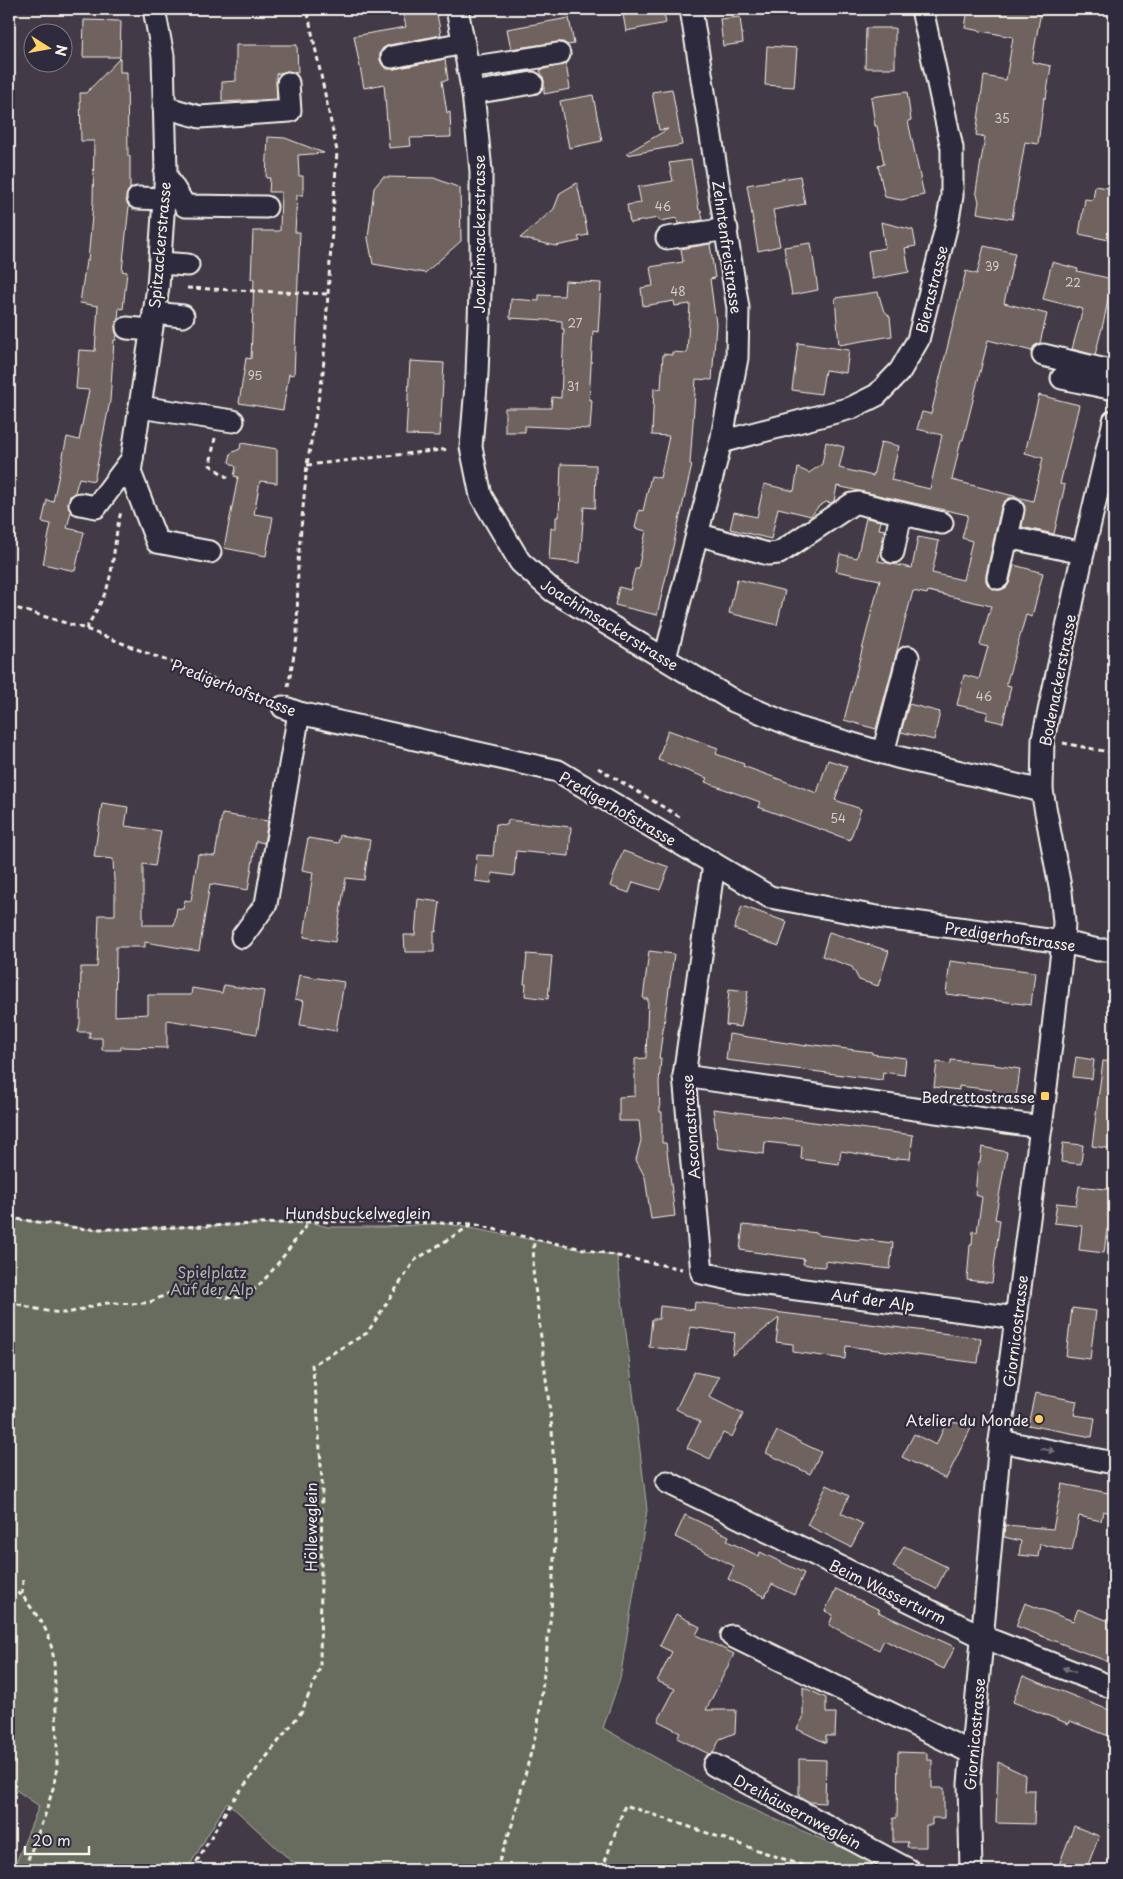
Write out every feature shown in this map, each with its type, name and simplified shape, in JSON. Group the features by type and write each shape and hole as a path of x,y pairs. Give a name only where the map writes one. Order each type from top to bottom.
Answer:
{"street":[{"name":"Spitzackerstrasse","path":"130,470 158,287 166,174 162,56 154,9"},
{"name":"Joachimsackerstrasse","path":"457,9 473,93 480,171 481,266 477,374 471,447 481,496 520,562 553,592 743,705 795,727 883,753 1042,791"},
{"name":"Zehntenfreistrasse","path":"665,658 721,442 737,350 738,308 691,9"},
{"name":"Bierastrasse","path":"721,442 851,408 877,395 900,371 918,340 947,224 952,196 952,148 922,9"},
{"path":"392,56 464,43"},
{"path":"468,68 559,54"},
{"path":"164,107 200,117 290,111 288,83"},
{"path":"473,93 532,83"},
{"path":"166,174 185,206 266,207"},
{"path":"138,198 164,199"},
{"path":"667,238 727,229"},
{"path":"160,263 188,265"},
{"path":"127,328 183,316"},
{"path":"1042,355 1114,372"},
{"path":"1062,378 1114,390"},
{"path":"140,407 232,421"},
{"name":"Bodenackerstrasse","path":"1063,942 1062,892 1042,791 1043,740 1083,553 1114,421"},
{"path":"80,504 96,507 130,470 157,542 210,552"},
{"path":"697,534 768,554 779,553 852,504 858,503 942,524"},
{"path":"998,578 1013,510"},
{"path":"893,552 901,514"},
{"path":"1007,537 1083,553"},
{"path":"883,753 908,658"},
{"path":"242,937 266,904 289,704"},
{"name":"Predigerhofstrasse","path":"289,704 558,771 770,897 877,917 1063,942 1098,950 1114,950"},
{"name":"Asconastrasse","path":"702,1273 684,1076 714,864"},
{"name":"Giornicostrasse","path":"971,1870 969,1784 1000,1441 1063,942"},
{"path":"684,1076 1041,1127"},
{"name":"Auf der Alp","path":"702,1273 744,1282 1016,1318"},
{"path":"1000,1441 1114,1463"},
{"name":"Beim Wasserturm","path":"667,1482 983,1637 1114,1688"},
{"path":"732,1636 972,1753"},
{"name":"Dreihäusernweglein","path":"714,1766 909,1870"}],"path":[{"path":"289,704 297,638 298,561 307,465 323,373 337,151 306,9"},
{"path":"158,287 328,294"},
{"path":"307,465 471,447"},
{"path":"86,629 106,590 110,577 116,530 130,470"},
{"name":"Predigerhofstrasse","path":"9,606 86,629 289,704"},
{"path":"1043,740 1114,753"},
{"name":"Hundsbuckelweglein","path":"9,1218 94,1229 309,1222 473,1224 534,1239 702,1273"},
{"path":"9,1300 18,1305 63,1313 106,1303 150,1302 183,1287 202,1289 228,1299 248,1294 267,1276 309,1222"},
{"name":"Hölleweglein","path":"192,1870 230,1804 302,1710 320,1668 322,1482 317,1403 312,1365 367,1333 415,1260 473,1224"},
{"path":"496,1870 514,1822 538,1725 551,1613 556,1522 552,1429 533,1270 534,1239"},
{"path":"22,1580 22,1595"},
{"path":"9,1590 22,1595 43,1624 50,1640 54,1660 57,1767 54,1786 45,1815 24,1870"},
{"path":"602,1870 625,1805 816,1870"}],"green space":[{"name":"Spielplatz Auf der Alp","path":"9,1218 86,1229 309,1222 328,1227 386,1227 443,1223 617,1256 647,1510 620,1679 603,1728 733,1801 893,1870 311,1870 291,1861 227,1802 187,1870 13,1870 39,1806 9,1785"}],"building":[{"path":"402,9 436,9 441,35 389,45 380,52 380,60 387,69 394,69 445,59 448,80 442,81 447,113 450,112 451,137 410,138 411,146 389,148 384,84 364,88 354,36 406,27"},
{"path":"622,9 663,9 666,23 626,31"},
{"path":"968,9 1027,9 1041,11 1032,62 1051,66 1046,98 1044,98 1038,144 1025,142 1012,219 977,213 979,201 976,191 985,137 976,135 984,76 1006,80 1013,37 965,28"},
{"path":"740,17 743,43 723,46 720,19"},
{"path":"569,18 574,44 568,45 563,42 557,42 511,49 507,29"},
{"path":"84,20 121,21 120,57 83,57"},
{"path":"866,28 895,28 895,68 865,68"},
{"path":"236,45 297,45 298,73 288,71 276,74 277,99 222,102 222,82 236,81"},
{"path":"767,46 797,48 794,87 765,85"},
{"path":"120,58 120,72 127,72 128,156 130,156 130,189 126,198 129,206 122,271 127,272 123,309 119,308 118,320 115,326 117,335 116,340 114,340 110,401 94,481 79,478 75,492 70,496 68,502 71,512 67,528 84,532 75,571 43,564 51,524 42,522 47,500 53,502 67,437 79,440 89,390 76,389 79,350 95,351 98,306 80,303 86,261 88,261 93,204 94,141 81,141 80,93 86,93"},
{"path":"566,64 570,89 544,94 544,80 540,70"},
{"path":"672,89 682,145 627,155 627,153 668,129 659,130 652,92"},
{"path":"907,92 911,120 908,121 924,195 901,200 885,197 878,166 884,164 877,126 875,126 871,97"},
{"path":"593,95 602,141 569,148 560,101"},
{"path":"268,137 285,138 324,153 298,155 299,176 303,176 303,195 297,195 295,232 300,232 294,375 289,374 283,410 239,403 246,358 251,359 254,279 251,279 253,231 280,231 281,192 269,192 270,178 266,178"},
{"path":"691,160 699,210 701,210 703,220 678,224 677,218 660,221 658,218 630,223 627,205 641,203 638,187 673,181 669,163"},
{"path":"800,176 805,204 773,210 780,246 758,251 747,185"},
{"path":"383,177 434,178 460,188 461,241 425,273 373,264 368,238 374,188"},
{"path":"577,183 588,235 578,237 580,241 556,246 520,238 554,209 560,193"},
{"path":"1095,186 1114,189 1114,241 1079,234 1085,199 1093,200"},
{"path":"881,222 913,230 916,246 905,248 909,272 872,279 868,251 885,248"},
{"path":"811,243 818,290 792,295 784,247"},
{"path":"710,244 715,278 710,279 716,324 712,380 696,379 690,464 692,465 657,615 615,605 619,587 630,590 635,569 638,569 646,531 635,528 639,510 643,511 651,476 660,478 669,436 652,435 654,388 661,389 663,354 672,355 672,352 687,353 690,304 675,306 674,301 643,306 641,288 653,286 650,267 683,262 681,249"},
{"path":"984,246 1015,253 1004,303 1047,314 1040,343 1034,346 1032,351 988,340 952,480 1033,501 1043,458 1025,453 1039,395 1079,405 1060,484 1065,485 1054,534 1022,527 1025,507 1022,501 1016,498 1009,498 1001,507 986,575 989,587 1001,590 1007,587 1014,565 1043,573 1032,617 1026,615 1006,685 1011,686 1003,723 986,719 988,712 957,705 964,675 979,679 988,647 980,645 991,606 928,591 927,594 913,591 876,729 844,720 880,580 836,571 840,554 857,558 866,518 881,521 879,529 885,530 878,561 912,568 918,537 939,541 932,573 963,580 972,541 962,538 968,515 837,486 834,501 831,503 826,502 818,507 811,516 778,508 771,539 730,529 734,512 757,517 764,484 794,491 798,468 809,473 822,464 826,442 844,447 839,468 873,476 881,442 899,446 891,480 930,489 942,435 917,429 922,412 931,414 966,271 977,274"},
{"path":"1052,262 1078,269 1077,271 1112,279 1095,355 1072,349 1083,309 1043,299"},
{"path":"565,281 601,283 598,332 593,331 589,400 592,400 590,429 525,426 525,432 505,432 505,408 551,408 552,397 561,398 564,329 562,329 562,321 510,318 511,299 539,301 539,295 564,296"},
{"path":"878,292 883,309 890,317 892,336 839,345 835,298"},
{"path":"798,343 849,350 846,373 825,370 821,394 792,390"},
{"path":"410,361 444,363 440,436 406,435"},
{"path":"241,443 277,449 277,483 260,481 254,514 273,517 266,556 224,548 238,477 234,476 236,467 229,462 231,453 240,449"},
{"path":"561,464 596,465 595,508 584,507 580,563 549,560 551,528 556,528 556,517 559,517"},
{"path":"737,579 785,591 777,625 729,613"},
{"path":"909,704 940,712 934,740 901,732"},
{"path":"668,730 718,748 716,754 744,764 743,766 817,793 828,760 847,766 835,800 861,809 850,840 758,807 760,802 705,782 707,778 658,760"},
{"path":"102,803 128,807 125,826 161,831 155,866 143,864 143,925 174,925 177,908 183,909 185,900 191,901 198,854 215,856 222,814 268,821 264,843 256,841 248,890 210,884 199,951 145,942 145,947 116,947 115,1016 148,1014 148,995 191,995 192,988 222,993 224,985 264,991 257,1034 167,1020 167,1048 121,1047 121,1050 102,1050 102,1038 89,1038 90,1032 78,1032 80,1023 81,967 97,967 99,915 115,915 113,859 94,857"},
{"path":"508,820 571,827 569,856 516,851 514,876 492,873 491,883 475,881 477,855 493,856 496,824 507,825"},
{"path":"340,835 370,840 364,880 346,878 335,942 304,937 313,872 302,870 308,838 338,843"},
{"path":"623,851 669,867 660,890 633,882 629,893 610,886"},
{"path":"418,899 440,902 436,932 434,931 434,952 405,952 404,935 415,935"},
{"path":"742,906 787,922 779,946 734,929"},
{"path":"829,932 889,951 878,986 859,980 852,967 822,956"},
{"path":"649,951 674,954 659,1058 661,1058 659,1083 660,1112 662,1112 662,1143 666,1143 675,1216 651,1219 645,1177 636,1160 641,1140 639,1121 619,1121 619,1097 635,1096 635,1059 646,1058 648,999 643,999"},
{"path":"527,954 552,956 548,999 525,996 526,984 524,984"},
{"path":"950,961 1035,972 1031,1005 946,994"},
{"path":"299,975 344,982 336,1031 300,1025 304,1001 295,999"},
{"path":"729,989 748,991 741,1027 726,1025"},
{"path":"729,1034 806,1046 806,1044 906,1058 904,1075 883,1072 882,1080 726,1060"},
{"path":"1076,1057 1094,1060 1092,1079 1073,1077"},
{"path":"951,1060 994,1064 1020,1069 1016,1097 991,1094 992,1090 959,1086 959,1090 934,1087 937,1062 951,1064"},
{"path":"1103,1061 1114,1062 1114,1149 1092,1146"},
{"path":"713,1109 913,1135 910,1159 896,1158 896,1160 841,1151 839,1164 801,1159 802,1146 765,1142 764,1154 718,1148"},
{"path":"1063,1143 1083,1145 1081,1164 1061,1162"},
{"path":"982,1147 1007,1152 995,1219 1000,1220 992,1283 967,1280 970,1245 972,1245 973,1231 977,1232 982,1197 975,1195 978,1162 980,1162"},
{"path":"1079,1186 1114,1190 1112,1230 1107,1229 1104,1253 1079,1250 1082,1226 1054,1223 1057,1203 1076,1205"},
{"path":"743,1225 893,1243 890,1269 825,1261 825,1267 814,1266 803,1264 804,1259 740,1250"},
{"path":"695,1302 981,1338 978,1363 846,1346 845,1359 793,1352 793,1344 776,1342 779,1318 732,1355 735,1333 690,1327 686,1351 649,1347 652,1319 659,1319 660,1306 694,1310"},
{"path":"1072,1308 1096,1311 1090,1359 1066,1356"},
{"path":"694,1372 719,1377 709,1397 743,1414 732,1437 723,1433 710,1459 687,1448 700,1422 676,1409"},
{"path":"1035,1393 1077,1401 1074,1415 1095,1418 1092,1437 1028,1425"},
{"path":"947,1421 972,1426 946,1479 902,1457 914,1434 936,1445"},
{"path":"777,1431 821,1452 810,1474 766,1453"},
{"path":"1062,1484 1114,1494 1114,1514 1103,1511 1101,1521 1079,1516 1072,1551 1040,1544 1038,1557 1019,1555 1021,1541 1004,1537 1005,1525 1053,1529"},
{"path":"827,1485 849,1496 841,1513 863,1524 851,1547 807,1525"},
{"path":"685,1515 729,1536 727,1541 759,1556 760,1552 804,1573 794,1595 772,1584 765,1597 728,1579 734,1566 675,1537"},
{"path":"904,1546 947,1567 936,1589 893,1567"},
{"path":"836,1589 880,1610 878,1612 955,1647 944,1669 884,1640 879,1650 829,1625 833,1615 825,1611"},
{"path":"1025,1603 1073,1621 1078,1609 1114,1623 1114,1664 1016,1626"},
{"path":"676,1614 700,1627 696,1635 734,1654 706,1710 736,1710 735,1733 720,1739 713,1753 709,1754 677,1738 680,1732 658,1721 675,1689 657,1681 672,1652 660,1646"},
{"path":"1023,1676 1114,1712 1114,1738 1070,1721 1069,1724 1013,1702"},
{"path":"803,1687 826,1698 826,1713 836,1713 835,1736 826,1736 826,1743 797,1729 803,1718"},
{"path":"898,1752 927,1753 927,1760 932,1760 932,1788 944,1788 944,1818 932,1818 932,1825 926,1825 926,1847 907,1847 908,1842 893,1842 893,1818 897,1818"},
{"path":"799,1759 826,1760 825,1803 810,1802 799,1796"},
{"path":"998,1762 1025,1775 1024,1790 1035,1790 1034,1824 996,1823"},
{"path":"1074,1826 1099,1836 1086,1870 1057,1870"}],"place":[{"name":"Bedrettostrasse","path":"1045,1096"},
{"name":"Atelier du Monde","path":"1039,1419"}]}
